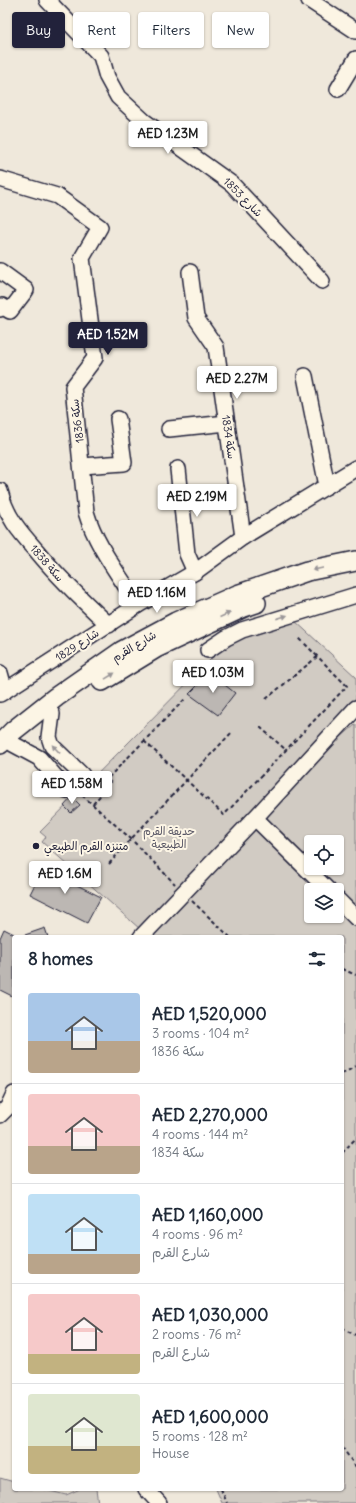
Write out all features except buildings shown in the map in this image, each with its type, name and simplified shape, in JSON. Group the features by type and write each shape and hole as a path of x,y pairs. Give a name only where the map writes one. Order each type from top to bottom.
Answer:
{"main road":[{"name":"شارع القرم","path":"4,748 13,731 56,697 122,652 176,622 237,595 307,571 356,561"},
{"name":"شارع القرم","path":"4,748 65,704 130,663 185,633 244,607 311,583 356,573"}],"street":[{"name":"شارع 1853","path":"47,0 101,56 107,77 118,97 144,121 232,184 322,281"},
{"path":"309,0 356,31"},
{"path":"338,88 356,59"},
{"name":"سكة 1836","path":"0,178 57,196 100,227 82,258 95,358 73,387 86,512 90,526 138,605"},
{"path":"0,271 26,290 10,311 2,306 0,309"},
{"name":"سكة 1834","path":"190,272 196,318 216,347 243,537"},
{"path":"305,376 327,486"},
{"path":"82,466 124,463 118,419"},
{"path":"169,429 227,423"},
{"name":"1829 شارع","path":"2,693 138,605 195,572 243,537 356,468"},
{"path":"178,469 187,554 195,572"},
{"name":"1838 سكة","path":"0,491 3,504 12,523 56,575 109,625"},
{"path":"208,650 226,638 242,630 356,595"},
{"path":"0,673 2,693"},
{"path":"143,935 255,818 356,708"},
{"path":"52,714 49,737 52,746 82,775"},
{"path":"4,748 38,758 67,790"},
{"path":"255,818 321,883"},
{"path":"344,906 356,918"},
{"path":"148,1491 159,1503"}],"path":[{"path":"144,741 224,815 347,686 298,637"},
{"path":"266,699 317,657"},
{"path":"93,804 111,784 106,779 186,698"},
{"path":"260,727 286,750"},
{"path":"109,864 233,730"},
{"path":"82,795 131,839 228,935"},
{"path":"344,970 356,976"},
{"path":"344,1073 356,1066"},
{"path":"344,1151 356,1138"},
{"path":"344,1329 347,1332 356,1335"},
{"path":"344,1450 356,1467"},
{"path":"222,1491 227,1503"}],"green space":[{"name":"حديقة القرم الطبيعية","path":"294,620 356,677 356,720 340,738 356,724 356,917 344,906 344,883 304,883 304,923 344,923 344,907 356,919 356,1503 222,1503 217,1491 344,1491 344,935 147,935 42,842 46,837 40,832 217,653 237,640"},
{"path":"0,1478 12,1481 12,1491 50,1491 66,1495 75,1491 96,1491 98,1503 0,1503"}],"place":[{"name":"متنزه القرم الطبيعي","path":"36,846"}]}
